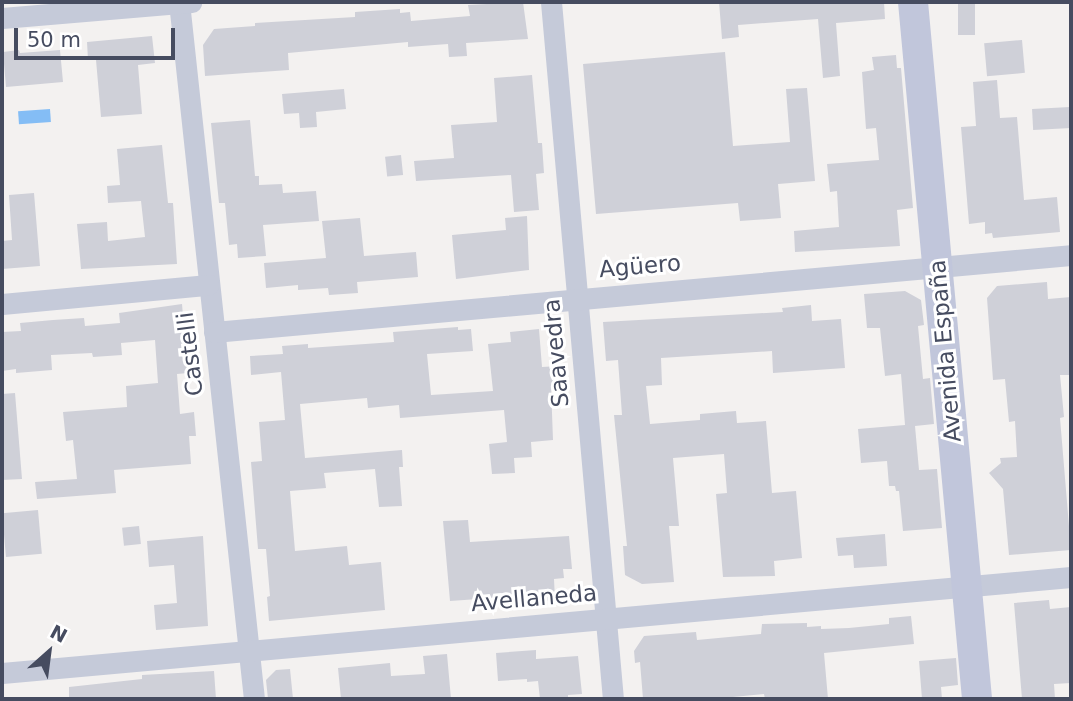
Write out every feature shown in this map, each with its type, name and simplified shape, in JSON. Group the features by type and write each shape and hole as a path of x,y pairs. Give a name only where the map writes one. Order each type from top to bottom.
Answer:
{"main road":[{"name":"Avenida España","path":"912,2 977,699"}],"street":[{"path":"2,18 183,2"},
{"name":"Castelli","path":"183,2 208,285 254,699"},
{"name":"Saavedra","path":"551,2 613,699"},
{"name":"Agüero","path":"214,332 1071,255"},
{"path":"2,304 208,285"},
{"name":"Avellaneda","path":"2,673 1071,576"}],"water":[{"path":"50,109 51,122 19,124 18,111"}],"building":[{"path":"523,2 528,39 466,43 467,56 449,57 448,44 408,47 408,42 288,53 289,70 205,76 203,45 214,29 255,26 255,23 355,17 355,12 400,9 400,13 410,12 411,21 470,16 468,5"},
{"path":"719,2 884,2 885,19 836,23 840,76 823,78 818,19 738,25 739,37 722,39"},
{"path":"958,2 975,2 975,35 958,35"},
{"path":"152,36 155,63 138,65 142,114 101,117 96,60 88,60 87,42"},
{"path":"1022,40 1025,73 987,76 984,43"},
{"path":"19,50 20,53 60,50 63,82 6,87 3,52"},
{"path":"725,52 733,146 790,142 786,89 807,88 815,181 778,184 781,218 740,221 738,203 596,214 583,64"},
{"path":"896,55 897,68 901,68 913,208 897,210 900,246 795,252 794,231 839,227 837,191 830,192 827,164 879,160 876,128 866,129 862,72 874,70 872,57"},
{"path":"532,75 538,143 542,143 544,173 536,174 539,210 514,212 511,175 416,181 414,161 454,158 451,125 497,122 494,78"},
{"path":"997,80 1000,118 1017,117 1024,200 1057,197 1060,232 993,238 992,233 985,234 985,222 969,224 961,127 976,126 973,82"},
{"path":"344,89 346,109 316,112 317,127 300,128 299,113 284,114 282,94"},
{"path":"1070,107 1071,128 1033,130 1032,109"},
{"path":"250,120 255,176 259,176 259,185 282,184 283,193 316,191 319,221 263,225 266,256 238,258 237,244 229,245 225,203 219,203 211,123"},
{"path":"162,145 168,203 173,203 177,264 81,269 77,224 107,222 108,241 145,237 141,201 108,203 107,186 120,185 117,149"},
{"path":"401,155 403,175 387,177 385,157"},
{"path":"34,193 40,266 2,269 2,241 12,240 9,195"},
{"path":"527,216 529,270 456,279 452,235 506,230 505,218"},
{"path":"360,218 364,256 416,252 418,277 357,282 358,293 329,295 328,288 298,290 298,285 266,288 264,263 326,258 322,221"},
{"path":"1047,282 1048,299 1071,297 1071,375 1060,375 1064,417 1060,418 1071,550 1009,555 1003,489 989,473 1001,463 1000,458 1017,457 1015,421 1009,422 1005,379 993,380 987,298 997,286"},
{"path":"905,291 921,300 924,325 918,326 923,379 930,378 934,424 915,426 919,470 937,469 942,528 903,531 899,491 896,491 895,486 889,486 887,461 861,463 858,429 905,425 901,374 885,376 880,328 867,328 864,294"},
{"path":"182,304 188,373 177,374 180,414 194,412 196,436 189,436 191,464 114,470 116,493 37,499 35,482 77,479 73,440 66,441 63,412 127,407 126,386 158,383 155,340 121,343 122,355 51,355 52,370 16,373 16,369 2,371 2,332 21,331 20,323 53,320 84,318 85,326 120,323 119,313"},
{"path":"811,305 812,321 841,319 845,368 773,373 772,351 661,358 662,385 646,386 650,424 700,420 700,414 736,411 737,423 766,421 772,493 796,491 802,558 774,561 775,576 723,577 716,494 727,493 724,454 673,458 679,526 669,526 674,582 642,584 625,575 623,546 627,546 614,415 622,415 618,360 606,361 603,322 783,312 782,308"},
{"path":"458,327 458,330 471,329 473,351 427,354 431,395 493,391 488,344 511,342 510,332 539,329 542,367 559,366 561,385 551,386 553,440 531,442 532,457 514,458 515,473 492,474 489,444 507,442 504,410 400,418 399,405 368,408 367,398 300,404 305,458 402,450 403,467 399,467 402,506 379,507 375,469 324,473 326,488 290,491 295,551 347,546 349,565 381,562 385,610 269,621 266,549 258,549 251,462 262,461 259,422 285,420 281,372 251,375 250,356 283,354 282,346 308,344 308,348 394,342 393,332"},
{"path":"15,393 22,479 2,480 2,394"},
{"path":"38,510 42,554 6,557 2,513"},
{"path":"468,520 470,542 569,536 572,569 563,569 564,578 554,579 555,600 534,602 534,595 450,601 443,521"},
{"path":"139,526 141,544 124,546 122,528"},
{"path":"885,534 887,566 854,568 853,555 838,556 836,538"},
{"path":"203,536 208,626 156,630 154,605 177,603 174,565 149,567 147,541"},
{"path":"1049,600 1050,609 1071,607 1071,683 1054,684 1055,699 1022,699 1014,603"},
{"path":"911,616 914,644 824,653 828,699 765,699 764,694 712,699 643,699 640,662 635,663 634,651 644,636 696,632 697,640 761,634 762,624 807,623 807,627 821,626 821,629 849,628 889,624 889,618"},
{"path":"536,650 536,659 578,656 582,694 568,695 568,699 540,699 538,681 498,681 496,653"},
{"path":"447,654 451,699 341,699 338,668 390,663 391,676 425,674 423,656"},
{"path":"956,658 958,685 941,687 942,699 922,699 919,661"},
{"path":"290,669 293,699 268,699 266,680 276,670"},
{"path":"214,671 216,699 69,699 69,687 142,679 142,675"}]}
